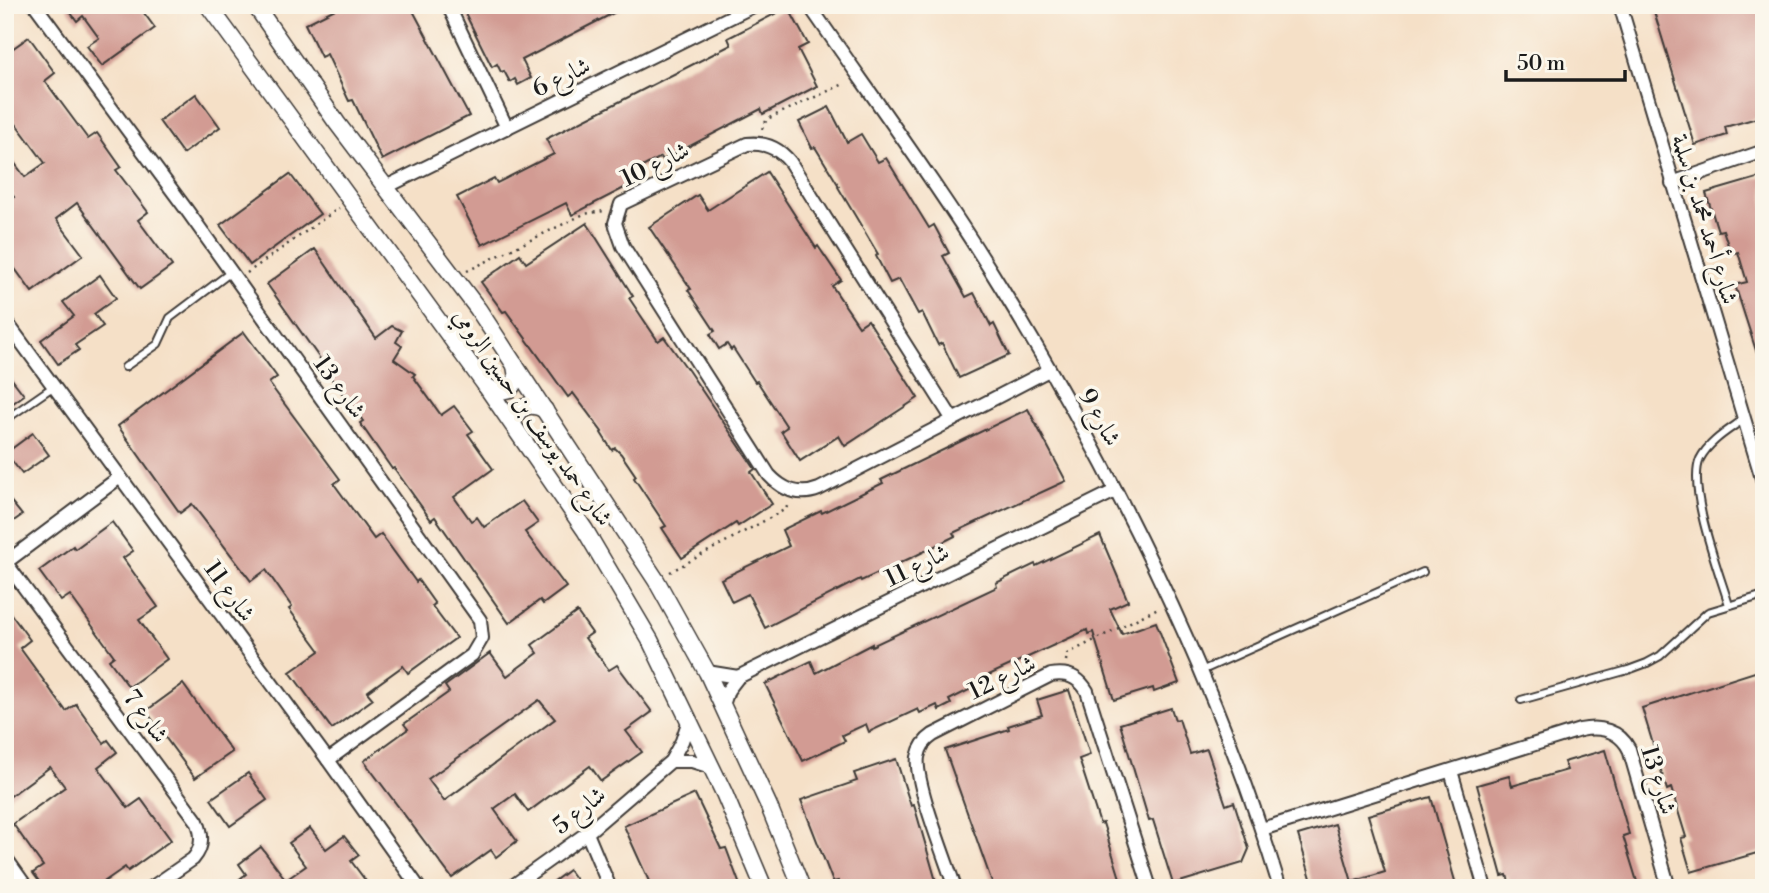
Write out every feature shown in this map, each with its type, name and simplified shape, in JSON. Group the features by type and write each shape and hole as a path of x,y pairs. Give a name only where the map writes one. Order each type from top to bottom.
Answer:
{"street":[{"name":"شارع 13","path":"35,5 234,276 477,615 482,626 481,644 472,655 328,760"},
{"name":"شارع حمد يوسف بن حسين الرومي","path":"208,5 486,386 585,530 650,640 711,767 764,888"},
{"name":"شارع حمد يوسف بن حسين الرومي","path":"255,5 337,123 454,278 515,365 656,580 707,671 802,888"},
{"path":"448,5 507,128"},
{"name":"شارع 6","path":"386,187 755,5"},
{"name":"شارع 9","path":"809,5 988,267 1049,370 1115,491 1171,602 1201,671 1262,829 1280,888"},
{"name":"شارع أحمد محمد بن سلمة","path":"1620,5 1764,485"},
{"path":"755,143 777,149 790,162 953,420"},
{"name":"شارع 10","path":"755,143 747,144 627,200 618,209 615,223 622,246 769,475 781,486 793,491"},
{"path":"1672,183 1764,151"},
{"name":"شارع 11","path":"5,320 10,336 54,386 419,888"},
{"path":"486,386 497,392 510,389 517,378 515,365"},
{"path":"793,491 819,489 1049,370"},
{"path":"513,424 515,415 526,406 545,410"},
{"name":"شارع 7","path":"120,477 6,563 197,821 202,836 196,856 151,888"},
{"name":"شارع 11","path":"738,677 1115,491"},
{"path":"707,671 738,677 728,690 723,705"},
{"name":"شارع 12","path":"955,888 920,779 920,747 933,735 1052,675 1064,674 1077,679 1087,691 1150,888"},
{"name":"شارع 5","path":"510,888 587,833 671,761 689,720"},
{"name":"شارع 13","path":"1262,829 1580,730 1596,728 1615,733 1629,749 1669,888"},
{"path":"671,761 692,761 711,767"},
{"path":"1451,771 1485,888"},
{"path":"587,833 610,888"},
{"path":"5,857 27,888"}],"lane":[{"path":"125,368 158,344 170,317 234,276"},
{"path":"5,420 54,386"},
{"path":"1729,605 1698,498 1697,470 1701,457 1709,446 1744,419"},
{"path":"1201,671 1423,572"},
{"path":"1521,700 1647,663 1660,656 1708,612 1764,595"}],"path":[{"path":"755,143 767,119 858,77"},
{"path":"234,276 350,200"},
{"path":"454,278 584,214 618,209"},
{"path":"656,580 786,509 793,491"},
{"path":"1064,674 1067,654 1171,602"}],"building":[{"path":"65,5 138,5 155,28 102,66 87,46 99,38 83,16 77,21"},
{"path":"343,5 410,5 469,116 382,160 353,100 349,101 327,54 321,57 305,24"},
{"path":"470,5 629,5 522,60 531,78 518,85 515,79 510,82 497,64 492,67 463,9"},
{"path":"1652,5 1764,5 1764,35 1760,37 1764,50 1764,116 1725,127 1727,135 1695,145"},
{"path":"788,7 808,44 798,49 817,86 763,114 761,109 663,160 661,157 629,174 634,183 572,215 566,203 482,245 457,197 494,178 497,183 554,154 546,139 731,45 728,38"},
{"path":"29,37 55,73 45,81 88,139 97,133 121,167 116,170 148,212 138,220 172,266 140,289 77,203 56,219 83,255 32,292 5,255 5,203 14,197 5,185 5,150 25,177 45,163 5,109 5,54"},
{"path":"196,94 220,127 183,154 159,121"},
{"path":"829,107 847,142 861,134 878,162 886,158 929,228 934,225 949,253 943,256 966,297 974,293 991,326 994,324 1009,355 959,378 942,343 938,345 922,312 918,314 899,279 890,283 876,256 878,254 815,147 812,148 799,122"},
{"path":"767,172 816,248 818,246 841,280 832,286 859,326 868,320 918,398 845,446 839,436 800,461 781,431 787,427 733,348 731,350 727,344 719,349 710,334 715,331 688,290 691,289 649,227 698,195 708,210"},
{"path":"290,174 320,214 250,265 220,225"},
{"path":"1764,176 1764,363 1760,363 1735,285 1747,282 1738,252 1731,254 1723,230 1718,231 1706,193"},
{"path":"587,223 633,296 629,298 658,341 664,337 688,370 755,469 751,472 772,504 738,526 736,523 682,558 662,528 666,526 621,454 615,448 612,450 573,393 568,397 506,311 503,312 481,282 520,254 526,263"},
{"path":"315,249 376,338 392,326 402,331 396,342 402,346 394,359 415,374 413,376 441,415 454,406 473,431 468,434 493,469 454,497 471,521 477,517 484,527 522,501 538,523 525,532 566,587 543,604 540,600 509,623 435,517 431,520 394,468 392,469 360,423 363,421 267,284"},
{"path":"100,275 116,298 94,314 103,326 75,345 79,350 58,364 41,340 74,316 63,302"},
{"path":"244,332 277,377 269,383 340,479 334,484 374,539 381,534 416,582 418,580 435,604 432,606 456,638 408,673 403,666 367,692 373,699 332,729 290,672 320,651 289,609 292,607 266,570 251,581 192,504 180,513 118,426"},
{"path":"5,370 24,395 5,409"},
{"path":"1028,409 1066,481 953,533 955,536 861,581 860,579 765,628 748,594 732,602 721,579 789,546 782,530 883,483 881,480"},
{"path":"33,433 49,455 22,474 6,453"},
{"path":"5,494 22,515 5,527"},
{"path":"112,522 133,551 123,558 158,607 139,620 167,659 129,687 109,660 114,656 70,595 61,601 39,571"},
{"path":"1100,535 1128,601 1110,609 1122,634 1156,622 1179,683 1154,692 1153,688 1114,700 1093,632 1088,634 1087,630 967,685 969,690 949,700 951,704 939,710 937,705 920,713 918,709 869,732 866,724 842,735 845,741 803,761 765,684 811,661 816,673 872,644 997,587 996,583 1035,564 1036,566"},
{"path":"5,606 30,640 20,648 66,711 76,704 104,743 108,740 117,752 98,767 128,808 141,799 171,840 128,871 125,867 95,888 44,888 33,873 43,866 13,824 65,787 50,767 5,800"},
{"path":"577,612 592,633 585,638 609,670 617,665 652,712 626,731 642,752 601,781 590,766 528,812 515,794 494,809 517,841 496,857 491,850 452,878 364,761 408,729 404,724 449,692 445,686 490,653 507,676 538,653 532,645","holes":["539,700 555,719 444,801 428,779"]},
{"path":"1764,669 1764,851 1691,872 1681,838 1686,837 1671,788 1667,790 1642,708"},
{"path":"183,684 232,752 195,778 146,711"},
{"path":"1069,690 1090,755 1079,759 1123,888 994,888 945,750 1042,715 1037,700"},
{"path":"1171,708 1175,720 1179,719 1190,754 1207,749 1226,805 1234,802 1249,849 1243,863 1173,884 1153,820 1149,821 1120,724"},
{"path":"1605,750 1629,834 1623,836 1639,888 1511,888 1507,875 1502,876 1477,785 1509,776 1512,786 1567,770 1564,762"},
{"path":"896,759 911,806 914,805 938,888 840,888 838,881 833,882 801,800 857,781 854,773"},
{"path":"248,773 267,800 230,826 211,799"},
{"path":"695,794 721,849 726,848 741,888 652,888 624,826"},
{"path":"1431,797 1457,888 1314,888 1298,835 1335,824 1352,882 1385,872 1368,815"},
{"path":"310,828 326,849 344,836 359,855 351,861 371,888 228,888 246,874 239,864 261,847 286,880 306,866 289,843"},
{"path":"569,870 582,888 545,888"}]}
